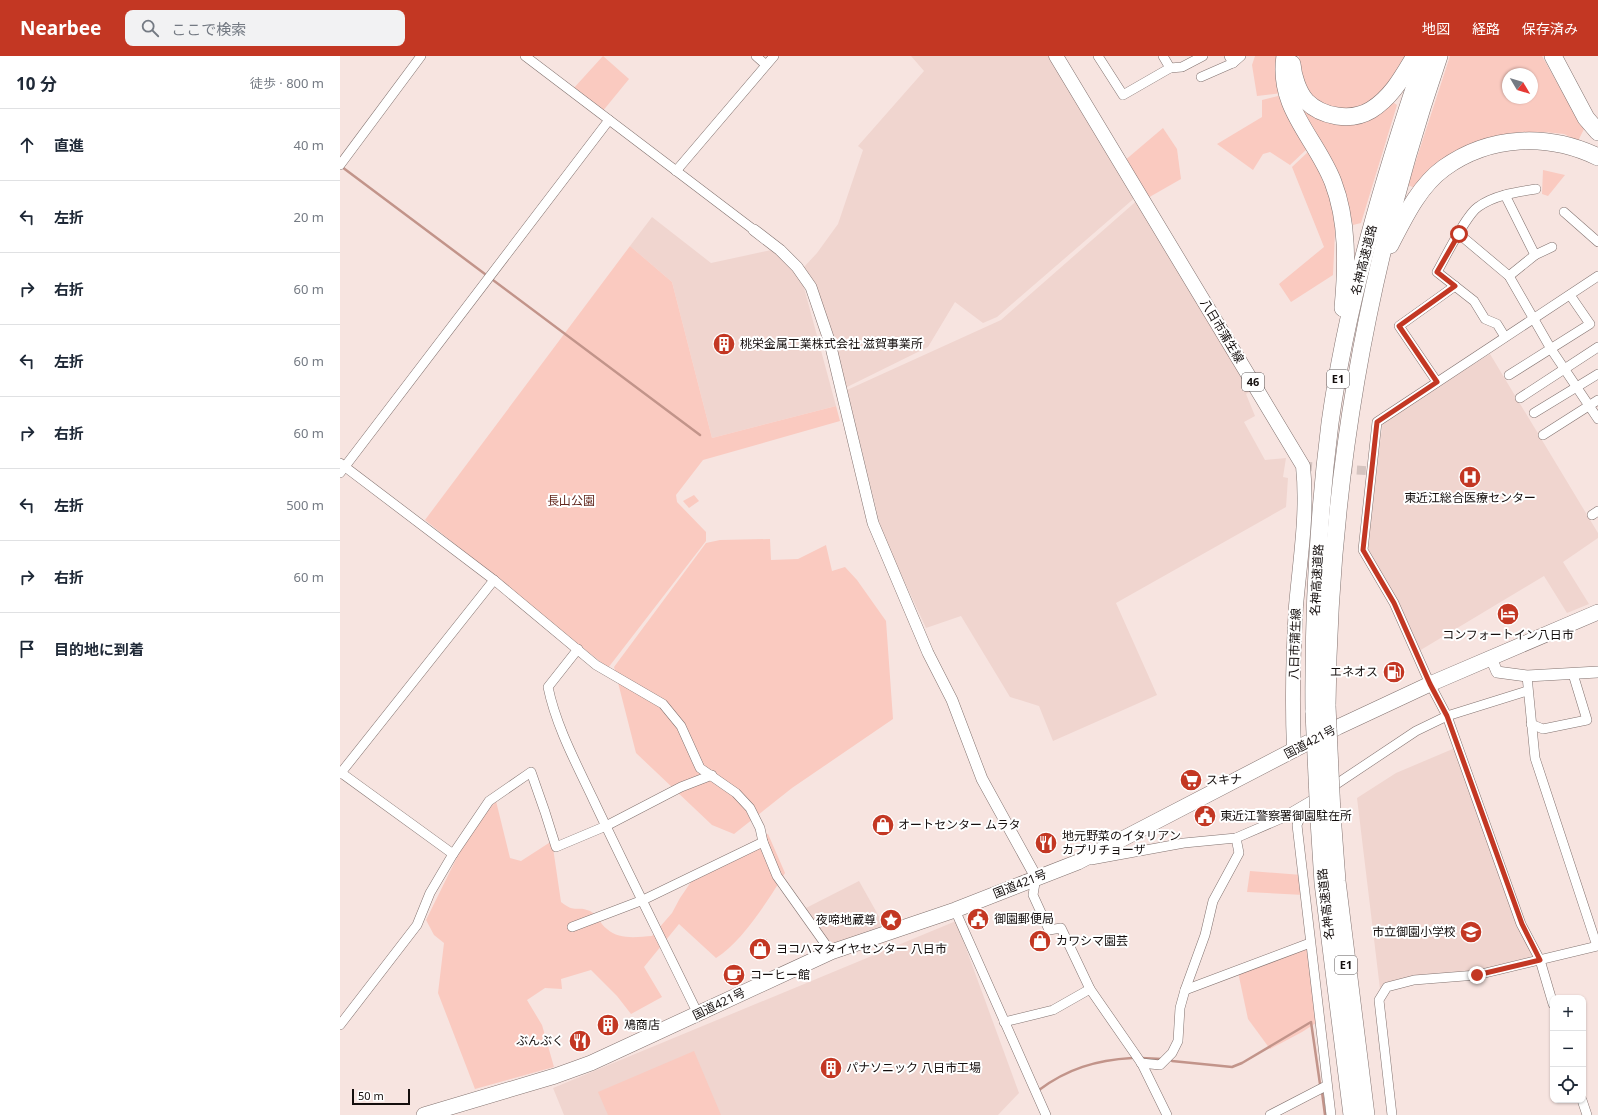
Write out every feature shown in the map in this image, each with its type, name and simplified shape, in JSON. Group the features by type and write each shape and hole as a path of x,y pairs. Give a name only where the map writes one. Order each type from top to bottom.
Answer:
{"highway":[{"path":"1285,56 1284,66 1286,90 1293,111 1332,180 1342,210 1346,281 1342,321 1326,422 1321,507"},
{"path":"1293,56 1291,65 1297,85 1306,100 1320,111 1334,116 1351,116 1370,110 1388,96 1402,78 1415,56"},
{"name":"名神高速道路","path":"1352,1115 1323,883 1325,817 1316,602 1321,507 1332,415 1342,356 1356,290 1376,212 1425,56"},
{"name":"名神高速道路","path":"1320,709 1337,510 1358,359 1389,219 1439,56"},
{"path":"1553,56 1586,118 1598,132"},
{"path":"1377,272 1402,220 1421,192 1443,168 1472,152 1502,142 1532,140 1581,149 1598,157"},
{"name":"国道421号","path":"424,1115 555,1076 591,1063 831,952 955,910 1036,877 1078,862 1338,727 1430,684 1598,612"},
{"name":"名神高速道路","path":"1325,817 1338,888 1366,1115"}],"main road":[{"name":"八日市蒲生線","path":"1056,56 1303,466 1305,496 1296,609 1293,719 1294,750"}],"street":[{"path":"340,165 421,56"},
{"path":"756,56 766,65"},
{"path":"676,171 774,56"},
{"path":"1098,56 1123,95 1170,68 1182,67 1203,56"},
{"path":"1163,56 1170,68"},
{"path":"1201,77 1241,56"},
{"path":"529,57 780,250 796,267 811,287 830,343 873,523 928,654 952,700 982,779 1036,877 1033,895 1049,930 1062,928 1090,989 1141,1063 1167,1115"},
{"path":"609,120 342,468 494,580 596,665 662,704 681,726 700,768 736,793 750,808 760,828 763,842 777,876 831,952"},
{"path":"1505,337 1497,324 1485,319 1474,301 1437,272 1477,207 1505,195 1536,189"},
{"path":"1505,195 1536,256"},
{"path":"1564,212 1598,242"},
{"path":"1459,234 1509,276 1551,349 1598,419"},
{"path":"1509,276 1536,256 1552,247"},
{"path":"1550,995 1540,960 1522,924 1447,716 1430,684 1394,603 1363,550 1377,422 1532,318 1598,276"},
{"path":"1437,382 1399,326 1455,286"},
{"path":"1509,375 1590,324 1570,295"},
{"path":"1520,398 1598,346"},
{"path":"1534,414 1598,374"},
{"path":"1543,435 1598,400"},
{"path":"453,854 340,773 494,580"},
{"path":"578,649 548,687 551,700 571,751 606,826 698,1014"},
{"path":"1491,658 1497,672 1527,676 1598,672"},
{"path":"1531,724 1543,729 1587,720 1573,674"},
{"path":"1392,1115 1379,1000 1387,987 1414,980 1477,975 1598,946 1535,758 1527,691 1527,676"},
{"path":"1078,862 1184,843 1236,838 1263,827 1306,805 1416,731 1447,716 1527,691"},
{"path":"340,1025 417,925 430,893 453,854 489,801 531,772 546,812 556,847 606,826 681,787 712,775"},
{"path":"1306,805 1297,825 1326,1086 1331,1115"},
{"path":"1141,1063 1160,1065 1172,1053 1178,1041 1178,1023 1185,990 1205,935 1213,901 1239,853 1236,838"},
{"path":"572,927 643,900 763,842"},
{"path":"955,910 1046,1115"},
{"path":"1185,990 1310,943"},
{"path":"1004,1022 1053,1010 1090,989"},
{"path":"1270,1115 1326,1086"},
{"path":"1583,1103 1587,1115"}],"shaded area":[{"path":"911,56 1053,56 1138,195 997,317 983,323 955,302 928,347 845,388 815,284 804,267 817,253 838,224 863,150 858,146 924,71"},
{"path":"1141,197 1258,386 1246,394 1255,416 1244,422 1265,460 1286,458 1283,477 1288,478 1286,507 1116,603 1157,695 1053,741 1039,706 1010,697 961,616 926,628 882,533 847,390 1001,320"},
{"path":"652,217 711,263 776,249 803,284 836,406 712,438 672,282 630,246"},
{"name":"東近江総合医療センター","path":"1490,354 1598,533 1598,538 1563,562 1589,604 1567,613 1544,576 1419,651 1366,544 1383,421"},
{"path":"1455,748 1519,925 1533,958 1480,972 1387,985 1380,989 1357,798 1396,773"},
{"path":"859,881 886,929 831,947 804,909"},
{"path":"956,921 1019,1093 998,1115 564,1115 553,1088"}],"green space":[{"path":"603,56 629,79 602,112 573,89"},
{"path":"1255,56 1279,56 1282,93 1257,96 1252,65"},
{"path":"1299,56 1408,56 1382,93 1362,106 1342,110 1320,105 1308,93 1298,72"},
{"path":"1450,56 1542,56 1564,95 1585,127 1578,141 1564,134 1544,132 1519,132 1496,137 1417,189 1408,185"},
{"path":"1282,95 1308,148 1290,165 1270,152 1263,154 1253,170 1217,144 1262,117 1262,100"},
{"path":"1391,101 1397,105 1361,223 1353,225 1344,193 1301,114 1305,109 1317,118"},
{"path":"1163,128 1177,149 1181,179 1146,199 1123,162"},
{"path":"1309,151 1327,184 1336,211 1333,275 1291,302 1279,284 1324,247 1292,167"},
{"path":"1543,170 1565,175 1548,196 1542,194"},
{"name":"長山公園","path":"630,246 672,282 712,438 836,406 840,421 703,460 676,495 677,502 706,532 706,541 608,668 425,520"},
{"path":"694,495 699,501 689,508 683,501"},
{"path":"770,539 771,560 798,559 826,545 832,571 845,567 857,580 886,621 893,719 792,788 734,834 712,825 636,753 614,667 706,543 720,540"},
{"path":"496,801 510,858 521,861 552,841 561,902 573,909 586,909 590,911 607,929 617,935 634,937 652,936 672,913 693,879 716,861 768,834 785,873 745,931 736,942 716,958 679,924 644,967 662,997 631,1014 617,996 591,970 561,979 562,989 545,988 527,1000 542,1025 554,1067 475,1089 438,993 444,943 434,935 426,920 471,829"},
{"path":"1250,871 1302,875 1304,895 1247,892"},
{"path":"1310,943 1319,1021 1270,1049 1248,1019 1238,972"},
{"path":"694,1051 721,1115 608,1115 598,1092"}],"waterway":[{"path":"342,167 700,435"},
{"path":"1172,1061 1232,1067 1242,1063 1311,1022 1320,1084"},
{"path":"1039,1090 1060,1076 1082,1067 1094,1063 1132,1058"},
{"path":"1141,1058 1162,1059"},
{"path":"1322,1092 1325,1115"}],"tunnel":[{"path":"1303,466 1371,471"}],"place":[{"name":"桃栄金属工業株式会社 滋賀事業所","path":"724,344"},
{"name":"東近江総合医療センター","path":"1470,477"},
{"name":"コンフォートイン八日市","path":"1508,614"},
{"name":"エネオス","path":"1394,672"},
{"name":"スキナ","path":"1191,780"},
{"name":"東近江警察署御園駐在所","path":"1205,816"},
{"name":"オートセンター ムラタ","path":"883,825"},
{"name":"地元野菜のイタリアン カプリチョーザ","path":"1046,843"},
{"name":"御園郵便局","path":"978,919"},
{"name":"夜啼地蔵尊","path":"891,920"},
{"name":"市立御園小学校","path":"1471,932"},
{"name":"カワシマ園芸","path":"1040,941"},
{"name":"ヨコハマタイヤセンター 八日市","path":"760,949"},
{"name":"コーヒー館","path":"734,975"},
{"name":"鳰商店","path":"608,1025"},
{"name":"ぶんぶく","path":"580,1041"},
{"name":"パナソニック 八日市工場","path":"831,1068"}],"route":[{"path":"1459,234 1437,272 1455,286 1399,326 1437,382 1377,422 1363,550 1394,603 1430,684 1447,716 1522,924 1540,960 1477,975"}]}
